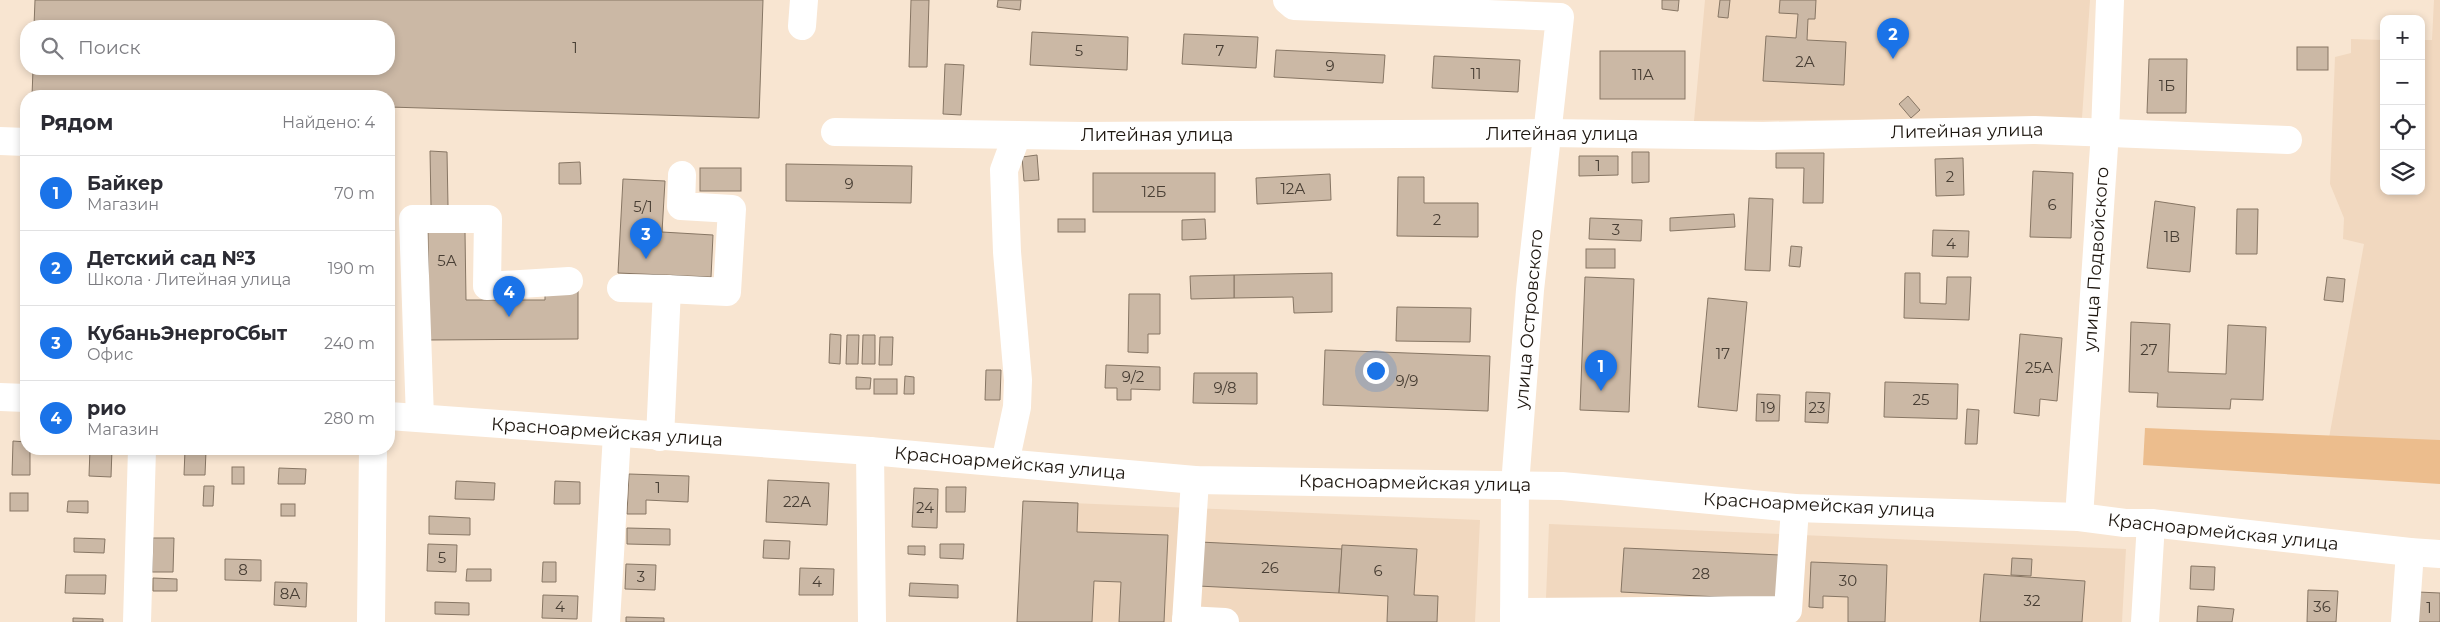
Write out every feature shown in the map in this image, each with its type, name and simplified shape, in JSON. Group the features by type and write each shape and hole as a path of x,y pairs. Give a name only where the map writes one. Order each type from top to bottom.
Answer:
{"street":[{"name":"улица Островского","path":"1287,0 1294,6 1560,17 1530,290 1516,485 1514,617"},
{"name":"улица Подвойского","path":"2079,518 2105,132 2110,0"},
{"name":"Литейная улица","path":"835,132 1017,135 1548,133 1763,136 1960,130 2105,132 2288,140"},
{"path":"1005,462 1017,407 1018,380 1007,252 1004,170 1017,135"},
{"path":"0,141 20,142"},
{"path":"621,288 727,292 732,209 681,206 682,175"},
{"path":"420,418 413,219 488,219 487,286 570,281"},
{"path":"660,437 668,289"},
{"path":"0,396 20,398"},
{"name":"Красноармейская улица","path":"395,416 870,451 1195,480 1562,486 1795,508 2079,518 2125,523 2151,523 2440,554"},
{"path":"606,622 617,434"},
{"path":"870,451 872,622"},
{"path":"137,622 142,455"},
{"path":"371,622 373,455"},
{"path":"1195,480 1186,621 1225,622"},
{"path":"1514,617 1788,610 1795,508"},
{"path":"2145,622 2151,523"},
{"path":"2405,622 2410,552"}],"shaded area":[{"path":"1705,0 2090,0 2082,118 1694,121"},
{"path":"2434,0 2440,0 2440,442 2329,438 2364,244 2343,239 2344,218 2330,184 2335,57 2351,53 2351,39 2380,40 2380,195 2425,195 2425,40 2432,40"},
{"path":"2145,428 2440,440 2440,484 2143,465"},
{"path":"1023,501 1480,520 1475,622 1017,622"},
{"path":"1549,524 2126,549 2122,622 1545,622"}],"building":[{"path":"35,0 763,0 759,118 395,107 395,90 32,90 33,75 395,75 395,20 34,20"},
{"path":"911,0 929,0 927,67 909,67"},
{"path":"998,0 1021,0 1020,10 997,7"},
{"path":"1662,0 1679,0 1678,11 1662,9"},
{"path":"1720,0 1730,0 1728,18 1718,17"},
{"path":"1780,0 1816,0 1815,19 1808,19 1807,40 1846,42 1844,85 1763,81 1766,36 1796,38 1798,14 1779,13"},
{"path":"1032,32 1128,37 1127,70 1030,65"},
{"path":"1184,34 1258,37 1256,68 1182,64"},
{"path":"2297,47 2328,47 2328,70 2297,70"},
{"path":"1276,50 1385,55 1383,83 1274,77"},
{"path":"1600,51 1685,51 1685,99 1600,99"},
{"path":"1434,56 1520,60 1518,92 1432,88"},
{"path":"2149,59 2187,59 2186,113 2147,113"},
{"path":"945,64 964,65 961,115 943,114"},
{"path":"1908,96 1920,110 1911,118 1899,104"},
{"path":"430,151 447,152 448,206 431,206"},
{"path":"1632,152 1649,152 1649,182 1632,183"},
{"path":"1776,153 1824,153 1823,203 1803,203 1804,168 1776,168"},
{"path":"1037,155 1039,180 1024,181 1022,157"},
{"path":"1579,156 1618,156 1618,175 1579,176"},
{"path":"1963,158 1964,195 1936,196 1935,159"},
{"path":"580,162 581,184 559,184 559,163"},
{"path":"786,164 912,166 911,203 786,201"},
{"path":"700,168 741,168 741,191 700,191"},
{"path":"2033,171 2073,173 2071,238 2030,237"},
{"path":"1093,173 1215,173 1215,212 1093,212"},
{"path":"1330,174 1331,200 1257,204 1256,178"},
{"path":"1398,177 1424,177 1424,203 1478,203 1478,237 1397,236"},
{"path":"623,179 665,181 662,232 713,235 711,277 618,273"},
{"path":"1749,198 1773,199 1770,271 1745,270"},
{"path":"2155,201 2195,207 2190,272 2147,268"},
{"path":"2237,209 2258,209 2257,254 2236,254"},
{"path":"1734,214 1735,227 1670,231 1670,218"},
{"path":"1590,218 1642,220 1641,241 1589,239"},
{"path":"1058,219 1085,219 1085,232 1058,232"},
{"path":"1205,219 1206,239 1182,240 1182,220"},
{"path":"1933,230 1969,231 1968,257 1932,256"},
{"path":"428,232 465,232 466,300 545,300 545,290 578,290 578,339 429,340"},
{"path":"1791,246 1802,247 1800,267 1789,266"},
{"path":"1586,249 1615,249 1615,268 1586,268"},
{"path":"1332,273 1332,312 1294,313 1293,297 1234,298 1234,275"},
{"path":"1905,273 1920,273 1920,303 1946,304 1947,277 1971,277 1969,320 1904,318"},
{"path":"1234,275 1234,298 1191,299 1190,276"},
{"path":"1585,277 1634,279 1629,412 1580,410"},
{"path":"2327,277 2345,279 2343,302 2324,300"},
{"path":"1129,294 1160,294 1160,334 1148,334 1148,353 1128,352"},
{"path":"1708,298 1747,302 1737,411 1698,407"},
{"path":"1397,307 1471,308 1470,342 1396,341"},
{"path":"2131,322 2170,324 2168,372 2226,374 2228,325 2266,327 2263,400 2231,399 2230,409 2157,407 2158,393 2129,392"},
{"path":"830,334 841,335 840,364 829,363"},
{"path":"2020,334 2062,338 2057,401 2040,399 2039,416 2014,413"},
{"path":"847,335 859,335 858,364 846,364"},
{"path":"863,335 875,335 875,364 862,364"},
{"path":"880,337 893,337 892,365 879,365"},
{"path":"1325,350 1490,356 1488,411 1323,405"},
{"path":"1106,365 1160,367 1160,390 1131,389 1131,400 1117,400 1117,388 1105,388"},
{"path":"986,370 1001,370 1000,400 985,400"},
{"path":"1194,373 1257,373 1257,404 1193,403"},
{"path":"905,376 914,377 914,394 904,394"},
{"path":"856,377 871,378 870,389 856,389"},
{"path":"874,379 897,379 897,394 874,394"},
{"path":"1885,382 1958,384 1957,419 1884,417"},
{"path":"1806,392 1830,393 1828,423 1805,422"},
{"path":"1757,394 1780,395 1779,421 1756,421"},
{"path":"1967,409 1979,410 1977,444 1965,444"},
{"path":"13,441 20,442 20,455 30,455 30,475 12,475"},
{"path":"90,455 112,455 111,477 89,476"},
{"path":"185,455 206,455 205,475 184,475"},
{"path":"232,467 244,467 244,484 232,484"},
{"path":"279,468 306,469 305,484 278,484"},
{"path":"629,474 689,476 688,502 646,500 646,514 627,514"},
{"path":"768,480 829,483 827,525 766,522"},
{"path":"456,481 495,483 494,500 455,499"},
{"path":"555,481 580,482 580,504 554,504"},
{"path":"204,486 214,486 213,506 203,506"},
{"path":"946,487 966,487 965,512 946,512"},
{"path":"914,488 938,489 937,528 912,527"},
{"path":"10,493 28,493 28,511 10,511"},
{"path":"68,501 88,501 88,513 67,512"},
{"path":"1023,501 1078,503 1077,532 1168,535 1164,622 1119,622 1121,582 1094,581 1092,622 1017,622"},
{"path":"281,504 295,504 295,516 281,516"},
{"path":"429,516 470,518 470,535 429,534"},
{"path":"627,528 670,529 670,545 627,544"},
{"path":"74,538 105,539 104,553 74,552"},
{"path":"153,538 174,538 173,572 152,572"},
{"path":"764,540 790,541 789,559 763,558"},
{"path":"1200,542 1342,549 1339,593 1198,586"},
{"path":"428,544 457,545 456,572 427,571"},
{"path":"940,544 964,544 963,559 940,558"},
{"path":"1342,545 1417,549 1414,595 1438,596 1437,622 1387,622 1388,596 1339,593"},
{"path":"908,546 925,546 925,555 908,554"},
{"path":"1624,548 1780,555 1778,600 1621,592"},
{"path":"2012,558 2032,559 2031,576 2011,575"},
{"path":"225,559 261,560 261,581 225,580"},
{"path":"543,562 556,562 556,582 542,582"},
{"path":"1811,562 1887,565 1885,622 1848,622 1848,597 1823,596 1823,608 1809,607"},
{"path":"626,564 656,565 655,590 625,589"},
{"path":"2191,566 2215,567 2214,590 2190,589"},
{"path":"800,568 834,569 833,595 799,595"},
{"path":"467,569 491,569 491,581 466,581"},
{"path":"1984,574 2085,581 2082,622 1980,622"},
{"path":"66,575 106,575 105,594 65,593"},
{"path":"153,578 177,579 177,591 153,591"},
{"path":"275,582 307,583 306,607 274,605"},
{"path":"910,583 958,585 958,598 909,596"},
{"path":"2308,590 2338,591 2336,622 2307,622"},
{"path":"2418,592 2440,593 2440,622 2417,622"},
{"path":"543,595 578,596 577,619 542,618"},
{"path":"435,602 469,603 469,615 435,614"},
{"path":"2198,606 2234,609 2232,622 2197,622"},
{"path":"626,617 664,618 664,622 626,622"},
{"path":"73,618 103,619 103,622 73,622"}],"place":[{"name":"Детский сад №3","path":"1893,59"},
{"name":"КубаньЭнергоСбыт","path":"646,259"},
{"name":"рио","path":"509,317"},
{"name":"Байкер","path":"1601,391"}]}
